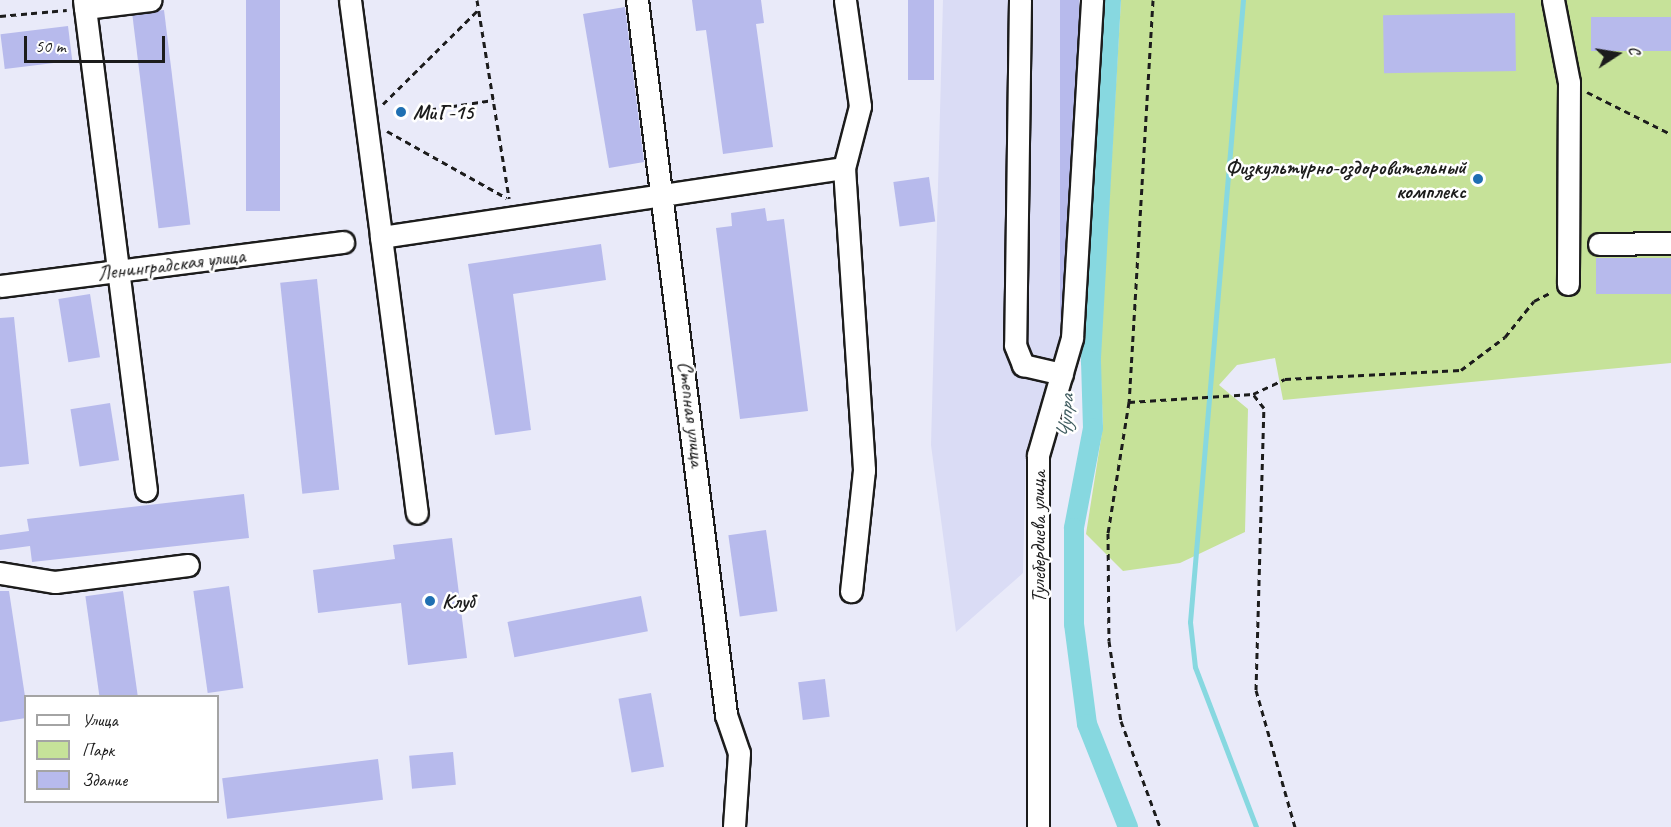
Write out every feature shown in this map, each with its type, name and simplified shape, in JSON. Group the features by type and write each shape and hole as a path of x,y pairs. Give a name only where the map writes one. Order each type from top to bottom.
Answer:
{"street":[{"path":"146,490 85,4 151,0"},
{"path":"350,0 417,513"},
{"name":"Степная улица","path":"637,0 665,194 726,715 739,753 734,827"},
{"path":"845,0 860,106 844,168 864,470 851,591"},
{"path":"1020,0 1015,345 1023,365 1062,374"},
{"name":"Тулебердиева улица","path":"1038,827 1038,455 1072,338 1092,0"},
{"path":"1553,0 1569,82 1568,284"},
{"path":"381,237 510,208 665,194 844,168"},
{"name":"Ленинградская улица","path":"0,286 343,242"},
{"path":"1599,244 1671,243"},
{"path":"0,573 55,582 188,565"}],"path":[{"path":"477,0 510,208"},
{"path":"1153,0 1129,402 1108,533 1109,641 1121,721 1160,827"},
{"path":"0,16 85,4"},
{"path":"478,10 367,121 510,208"},
{"path":"1569,82 1671,134"},
{"path":"420,111 493,100"},
{"path":"1129,402 1253,394 1285,379 1461,370 1505,337 1534,301 1568,284"},
{"path":"1253,394 1264,408 1256,690 1294,827"}],"shaded area":[{"path":"943,0 1084,0 1061,339 1026,452 1023,573 956,632 931,445"}],"green space":[{"name":"Физкультурно-оздоровительный комплекс","path":"1121,0 1671,0 1671,363 1283,400 1275,358 1237,365 1219,385 1248,409 1245,532 1180,563 1123,571 1086,534 1103,426 1100,355"}],"building":[{"path":"246,0 280,0 280,211 246,211"},
{"path":"692,0 761,0 764,23 756,24 773,147 723,154 706,30 696,31"},
{"path":"908,0 934,0 934,80 908,80"},
{"path":"1060,0 1079,0 1079,320 1060,320"},
{"path":"625,7 644,162 609,168 583,14"},
{"path":"164,10 190,224 159,228 132,14"},
{"path":"1515,13 1516,71 1384,73 1383,15"},
{"path":"1591,17 1671,17 1671,51 1591,51"},
{"path":"68,26 72,61 5,69 1,34"},
{"path":"929,177 935,222 900,227 893,182"},
{"path":"765,208 767,221 784,219 808,411 740,419 716,228 732,226 731,213"},
{"path":"601,244 606,280 513,294 531,430 495,435 468,264"},
{"path":"1596,258 1671,258 1671,294 1596,294"},
{"path":"317,279 339,490 302,494 280,283"},
{"path":"90,294 100,357 68,362 58,299"},
{"path":"14,317 29,464 0,467 0,318"},
{"path":"110,403 119,460 80,467 70,409"},
{"path":"244,494 249,538 32,562 30,546 0,550 0,535 29,531 27,519"},
{"path":"766,530 777,611 740,616 728,535"},
{"name":"Клуб","path":"452,538 467,658 408,665 401,603 318,613 313,570 395,559 393,545"},
{"path":"229,586 243,688 208,693 193,591"},
{"path":"0,591 9,591 25,695 24,718 0,722"},
{"path":"123,591 138,695 99,695 85,596"},
{"path":"641,596 648,631 514,657 507,622"},
{"path":"825,679 830,717 803,720 798,682"},
{"path":"651,693 664,767 632,773 619,699"},
{"path":"453,752 456,785 412,789 409,756"},
{"path":"378,759 383,800 227,819 222,778"}],"waterway":[{"name":"Чупра","path":"1111,0 1091,361 1093,428 1074,528 1074,624 1087,724 1128,827"},
{"path":"1243,0 1190,622 1195,667 1256,827"}],"place":[{"name":"МиГ-15","path":"401,112"},
{"name":"Физкультурно-оздоровительный комплекс","path":"1478,179"},
{"name":"Клуб","path":"430,601"}]}
